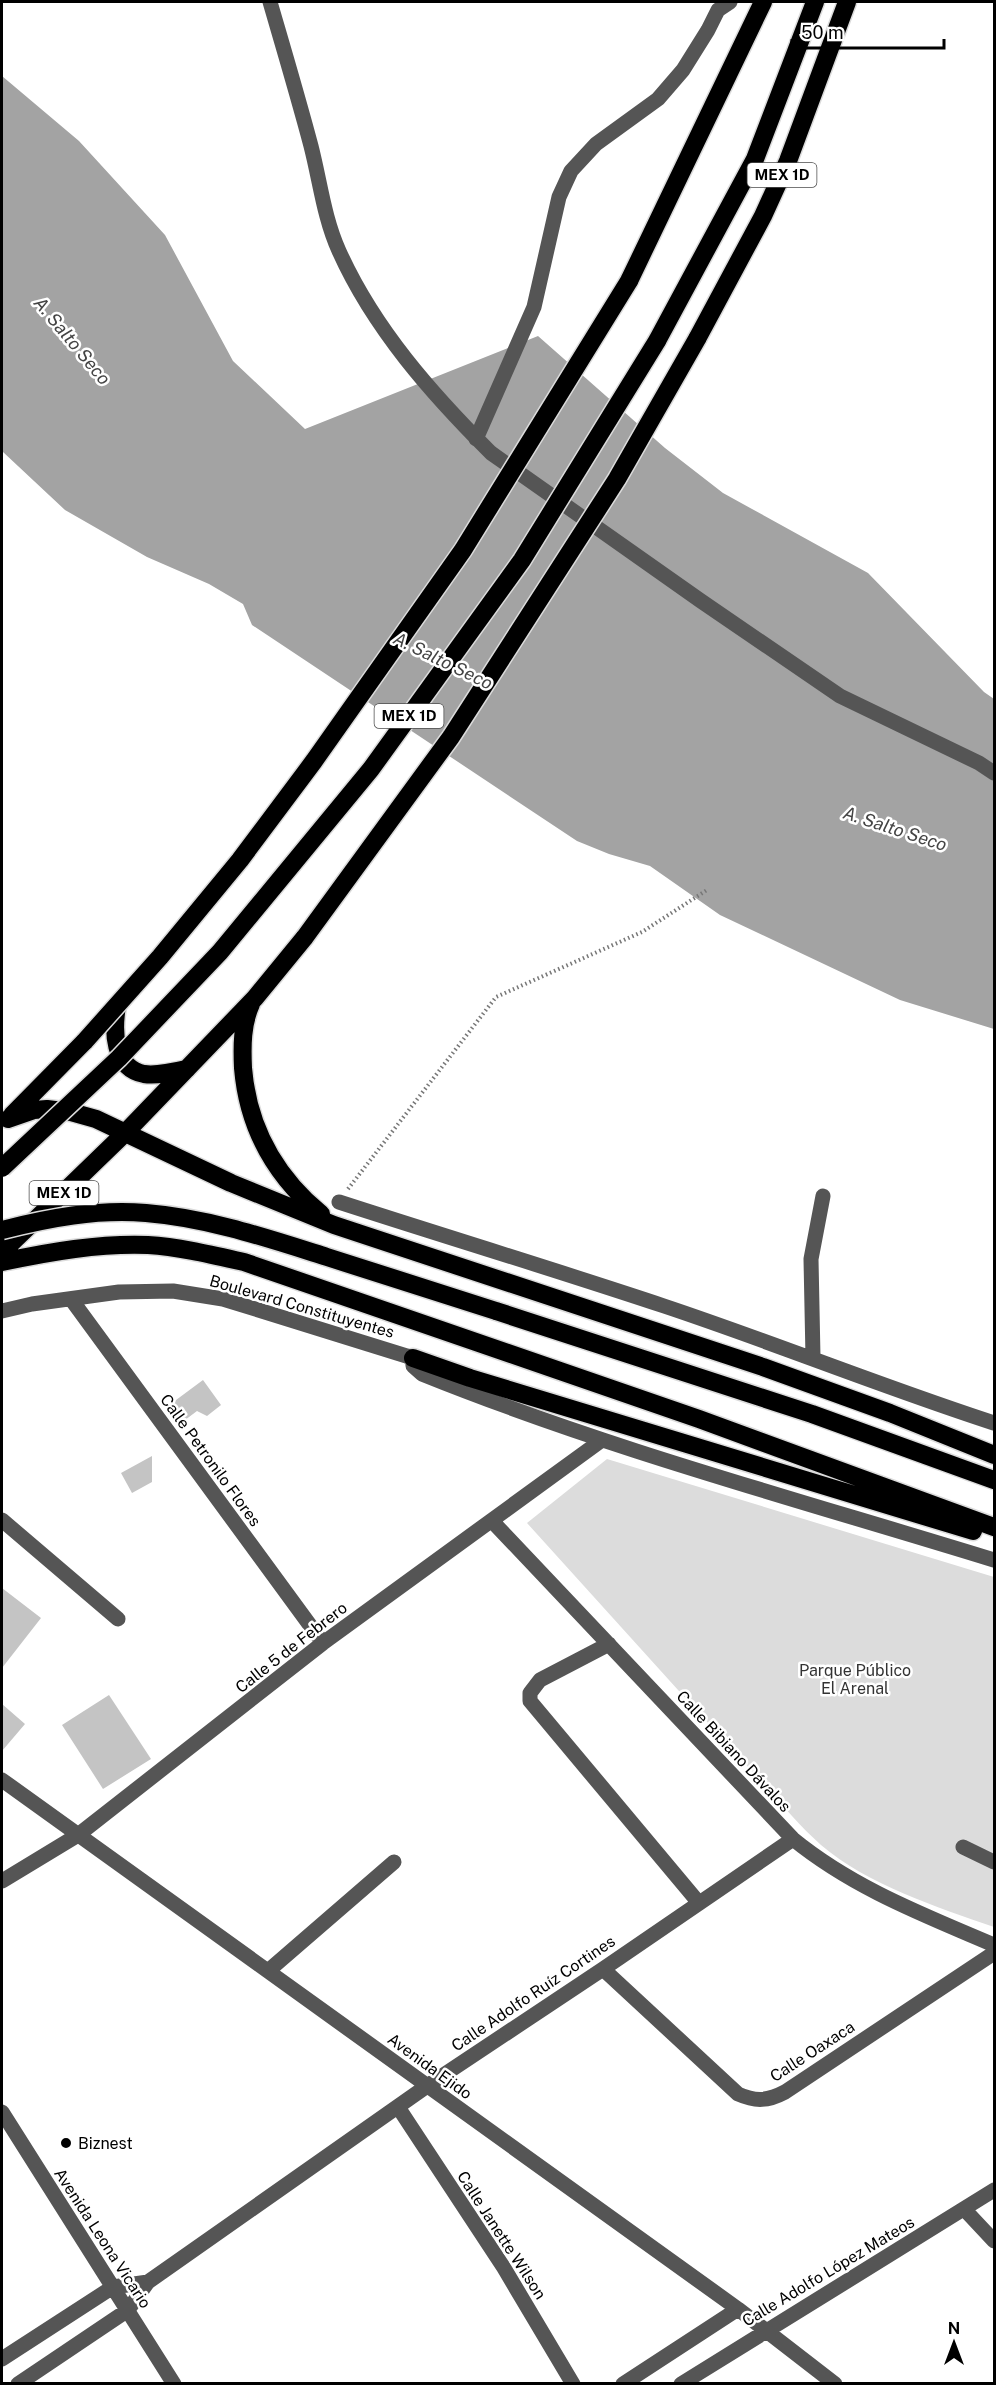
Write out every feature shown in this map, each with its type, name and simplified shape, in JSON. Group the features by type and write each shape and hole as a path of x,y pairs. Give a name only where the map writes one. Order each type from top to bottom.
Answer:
{"highway":[{"path":"5,1122 117,1006 240,860 341,723 463,550 629,281 763,2"},
{"name":"MEX 1D","path":"2,1168 119,1058 220,952 371,769 522,560 657,341 755,159 815,2"},
{"name":"MEX 1D","path":"2,1252 126,1132 255,999 305,937 451,736 617,478 698,339 763,216 788,161 847,2"},
{"path":"255,999 246,1018 242,1052 252,1118 270,1159 281,1175 295,1192 334,1225"},
{"path":"117,1006 114,1025 115,1044 127,1065 143,1074 187,1069"},
{"path":"5,1122 34,1110 61,1110 96,1119 231,1183 334,1225 763,1367 890,1413 994,1455"},
{"path":"2,1230 89,1213 144,1213 185,1217 276,1241 496,1311 812,1414 994,1480"},
{"path":"2,1263 34,1255 91,1248 148,1245 244,1262 699,1419 994,1527"},
{"path":"413,1358 470,1378 994,1537"}],"street":[{"path":"270,2 312,148 326,213 339,250 367,304 402,355 476,439 501,460 840,696 979,763 994,773"},
{"path":"476,439 534,307 559,197 570,171 596,144 658,99 683,70 718,10 730,2"},
{"path":"813,1357 811,1259 824,1196"},
{"path":"339,1202 664,1306 994,1423"},
{"name":"Boulevard Constituyentes","path":"2,1311 119,1292 173,1291 223,1299 413,1358"},
{"name":"Calle Petronilo Flores","path":"70,1299 322,1643"},
{"path":"413,1358 413,1366 422,1374 602,1440 752,1488 994,1560"},
{"name":"Calle 5 de Febrero","path":"2,1881 78,1835 322,1643 602,1440"},
{"path":"2,1520 118,1619"},
{"name":"Calle Bibiano Dávalos","path":"492,1521 793,1839 826,1865 854,1882 897,1904 994,1945"},
{"path":"609,1644 540,1680 530,1693 530,1701 699,1903"},
{"name":"Avenida Ejido","path":"2,1780 738,2309 835,2384"},
{"name":"Calle Adolfo Ruíz Cortines","path":"18,2384 128,2310 148,2282 427,2086 793,1839"},
{"path":"963,1847 994,1862"},
{"path":"268,1971 394,1862"},
{"name":"Calle Oaxaca","path":"603,1969 738,2094 760,2101 772,2099 785,2092 994,1953"},
{"name":"Calle Janette Wilson","path":"398,2107 504,2268 573,2384"},
{"name":"Avenida Leona Vicario","path":"2,2112 174,2384"},
{"name":"Calle Adolfo López Mateos","path":"681,2384 994,2190"},
{"path":"965,2210 994,2241"},
{"name":"Calle Adolfo Ruíz Cortines","path":"2,2359 113,2287 148,2282"},
{"name":"Calle Adolfo López Mateos","path":"623,2384 738,2309"}],"path":[{"path":"339,1202 496,998 642,932 707,890"}],"green space":[{"name":"Parque Público El Arenal","path":"607,1459 994,1577 994,1927 904,1894 860,1872 821,1845 795,1820 527,1523"}],"water":[{"name":"A. Salto Seco","path":"2,76 79,141 165,235 233,361 305,429 538,336 665,448 723,493 868,573 984,692 994,699 994,1029 900,1000 720,915 650,866 609,854 577,841 252,625 243,604 209,584 147,557 65,510 3,452"}],"building":[{"path":"203,1380 221,1405 207,1416 197,1411 185,1420 172,1403"},
{"path":"152,1456 152,1482 132,1493 121,1473"},
{"path":"2,1588 41,1618 2,1668"},
{"path":"109,1695 151,1759 103,1789 62,1725"},
{"path":"2,1704 25,1724 2,1751"}],"place":[{"name":"Biznest","path":"66,2143"}]}
